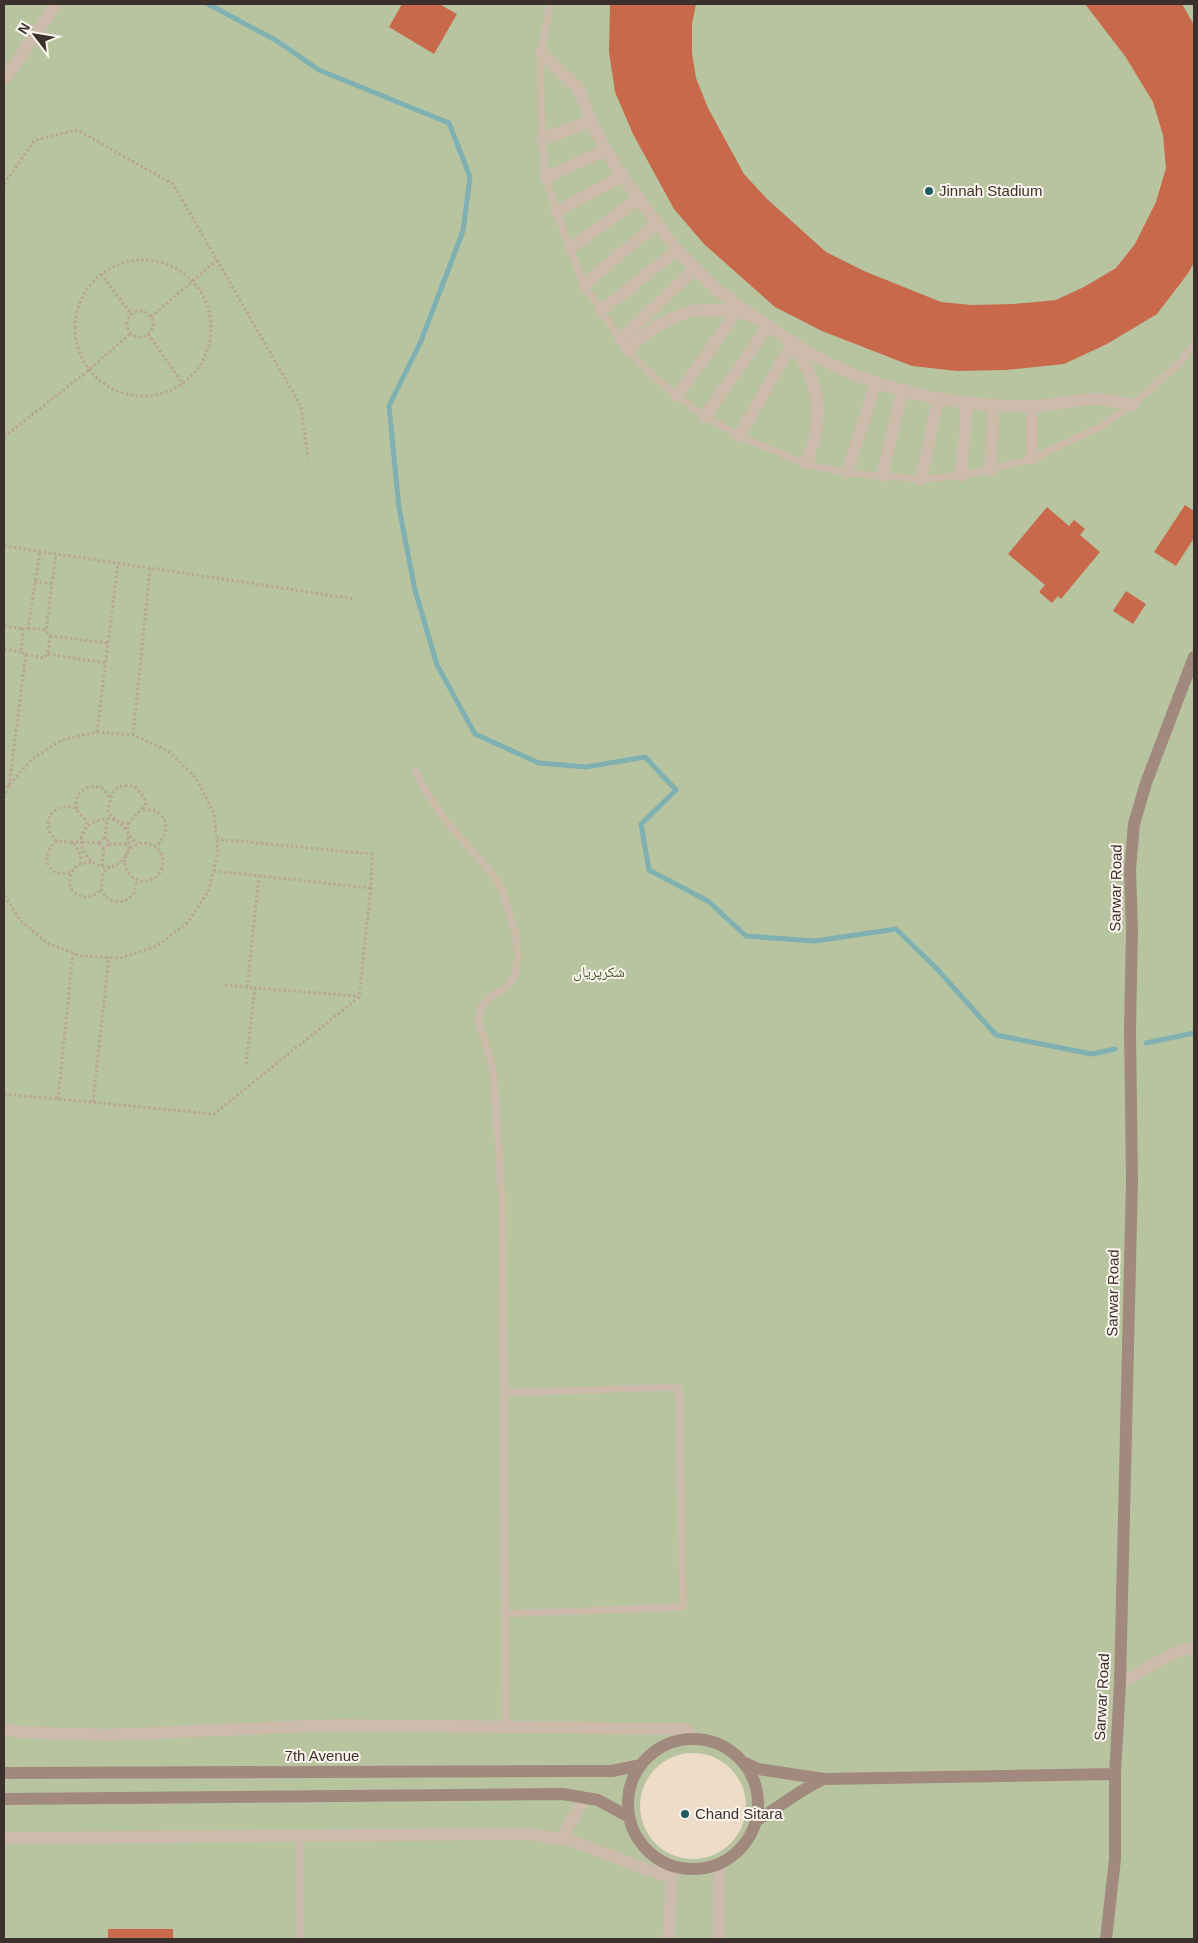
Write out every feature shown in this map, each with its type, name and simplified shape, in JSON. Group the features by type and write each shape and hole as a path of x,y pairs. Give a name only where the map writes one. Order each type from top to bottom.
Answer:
{"street":[{"path":"4,80 56,4"},
{"path":"541,52 579,89 591,121 606,150 622,176 677,250 718,290 793,342 817,356 876,382 938,399 967,403 1032,406 1096,399 1132,405"},
{"path":"542,138 591,121"},
{"path":"546,177 606,150"},
{"path":"556,212 622,176"},
{"path":"570,248 639,199"},
{"path":"584,285 657,223"},
{"path":"601,311 677,250"},
{"path":"624,345 695,269"},
{"path":"677,396 740,307"},
{"path":"624,345 671,317 693,311 716,309 739,312 760,320 780,333 796,350 808,370 815,391 818,414 815,437 806,464"},
{"path":"705,416 769,325"},
{"path":"739,436 793,342"},
{"path":"847,474 876,382"},
{"path":"882,476 903,389"},
{"path":"922,479 938,399"},
{"path":"961,476 967,403"},
{"path":"991,470 994,404"},
{"path":"1032,406 1032,459"},
{"name":"Sarwar Road","path":"1106,1939 1115,1859 1115,1774 1120,1682 1132,1181 1130,1029 1132,931 1130,870 1134,824 1146,783 1194,657"},
{"path":"1120,1682 1144,1672 1162,1659 1194,1647"},
{"path":"4,1729 18,1732 106,1735 337,1725 685,1729 693,1738"},
{"path":"4,1838 529,1834 572,1841 672,1873 696,1870 719,1864 736,1853 754,1829 757,1820 758,1796 752,1773 735,1753 722,1745 708,1740 693,1738 678,1740 664,1746 651,1754 641,1765 630,1786 628,1801 629,1817 634,1831 642,1844 672,1873 668,1939"},
{"path":"745,1763 758,1768 824,1780 1115,1774"},
{"name":"7th Avenue","path":"4,1773 571,1771 612,1770 641,1765"},
{"path":"757,1820 799,1791 824,1780"},
{"path":"4,1799 563,1794 585,1797 609,1805 629,1817"},
{"path":"561,1839 585,1797"},
{"path":"719,1864 719,1939"}],"lane":[{"path":"550,4 541,52 542,138 546,177 556,212 584,285 624,345 677,396 705,416 739,436 806,464 847,474 922,479 961,476 991,470 1032,459 1101,426 1132,405 1180,363 1194,344"},
{"path":"416,771 433,803 451,827 492,873 502,890 516,936 518,959 515,974 509,985 489,998 480,1009 478,1020 493,1068 502,1198 506,1727"},
{"path":"503,1393 679,1387 683,1608 504,1614"},
{"path":"299,1836 300,1939"}],"path":[{"path":"4,184 36,140 78,130 173,184 301,406 308,458"},
{"path":"145,260 158,261 177,268 193,280 206,300 212,322 209,346 199,367 183,384 164,393 143,396 123,393 104,384 89,370 79,351 75,330 78,309 86,290 101,274 118,264 145,260"},
{"path":"151,317 216,260"},
{"path":"101,274 131,314"},
{"path":"131,314 142,311 151,317"},
{"path":"131,314 128,321 131,333"},
{"path":"131,333 141,336 148,334 152,328 151,317"},
{"path":"4,438 89,370 131,333"},
{"path":"148,334 183,384"},
{"path":"4,546 355,599"},
{"path":"28,628 40,551"},
{"path":"4,649 43,658 48,654 50,636 46,630 56,554"},
{"path":"97,732 118,563"},
{"path":"133,735 150,568"},
{"path":"35,581 52,584"},
{"path":"4,626 46,630"},
{"path":"21,652 23,629"},
{"path":"50,636 108,643"},
{"path":"4,798 8,786 26,654"},
{"path":"48,654 105,664"},
{"path":"4,895 20,920 47,943 81,956 120,958 157,946 188,922 209,890 218,852 214,813 196,778 168,751 133,735 97,732 62,740 32,759 8,786"},
{"path":"77,810 77,798 80,792 90,786 102,788 110,797"},
{"path":"101,889 108,899 120,902 136,892 136,880 125,866 130,844 129,824 146,803 144,796 135,788 121,786 117,788 110,797 108,813 85,831 77,842 57,841 52,837 48,825 49,819 56,809 62,806 74,806 85,819 87,826 85,831 82,842 84,854 103,873"},
{"path":"108,813 122,825 137,844 155,846 165,838 167,825 155,810 142,810"},
{"path":"85,819 96,821 107,819 129,824"},
{"path":"107,819 105,838 109,844"},
{"path":"100,843 105,838"},
{"path":"4,1094 214,1114 359,996 371,888 372,854 217,840"},
{"path":"57,841 48,850 47,861 53,870 58,873 70,872 80,864 93,863 102,866 125,866"},
{"path":"71,842 76,844 79,849 81,855 80,864"},
{"path":"82,842 100,843 104,847"},
{"path":"104,847 109,844 130,844"},
{"path":"70,872 69,884 75,894 86,897 97,893 101,889 103,873 121,861 137,844"},
{"path":"136,880 142,881 154,878 162,868 163,856 155,846"},
{"path":"102,866 104,847"},
{"path":"214,871 371,888"},
{"path":"247,988 259,876"},
{"path":"58,1099 73,953"},
{"path":"93,1102 109,957"},
{"path":"225,985 359,996"},
{"path":"246,1064 255,988"}],"green space":[{"name":"شکرپریاں","path":"4,4 1194,4 1194,1939 4,1939"}],"shaded area":[{"path":"693,1753 713,1757 730,1769 742,1786 746,1806 742,1826 730,1843 713,1855 693,1859 673,1855 656,1843 644,1826 640,1806 644,1786 656,1769 673,1757"}],"building":[{"path":"402,4 439,4 457,14 434,54 389,27"},
{"path":"610,4 696,4 692,24 692,53 696,78 708,108 744,174 766,198 826,252 864,271 941,302 972,305 1056,300 1084,287 1116,268 1135,244 1156,202 1166,168 1163,135 1153,102 1125,56 1085,4 1182,4 1194,25 1194,262 1189,272 1157,314 1107,344 1064,364 1005,370 957,371 912,366 822,331 775,307 704,244 674,209 633,134 615,92 609,52"},
{"path":"1185,505 1194,511 1194,538 1176,566 1154,552"},
{"path":"1047,507 1069,526 1074,520 1085,529 1080,535 1100,552 1061,599 1058,596 1052,603 1039,592 1045,585 1008,554"},
{"path":"1126,591 1146,604 1133,624 1113,611"},
{"path":"108,1929 173,1929 173,1939 108,1939"}],"waterway":[{"path":"208,4 277,41 319,70 449,123 470,177 463,231 421,341 389,406 399,508 415,590 437,665 475,734 539,763 586,767 645,757 676,790 641,824 649,870 708,901 746,936 815,941 896,929 937,969 996,1035 1092,1054 1115,1049"},
{"path":"1146,1043 1194,1033"}],"place":[{"name":"Jinnah Stadium","path":"929,191"},
{"name":"Chand Sitara","path":"685,1814"}]}
